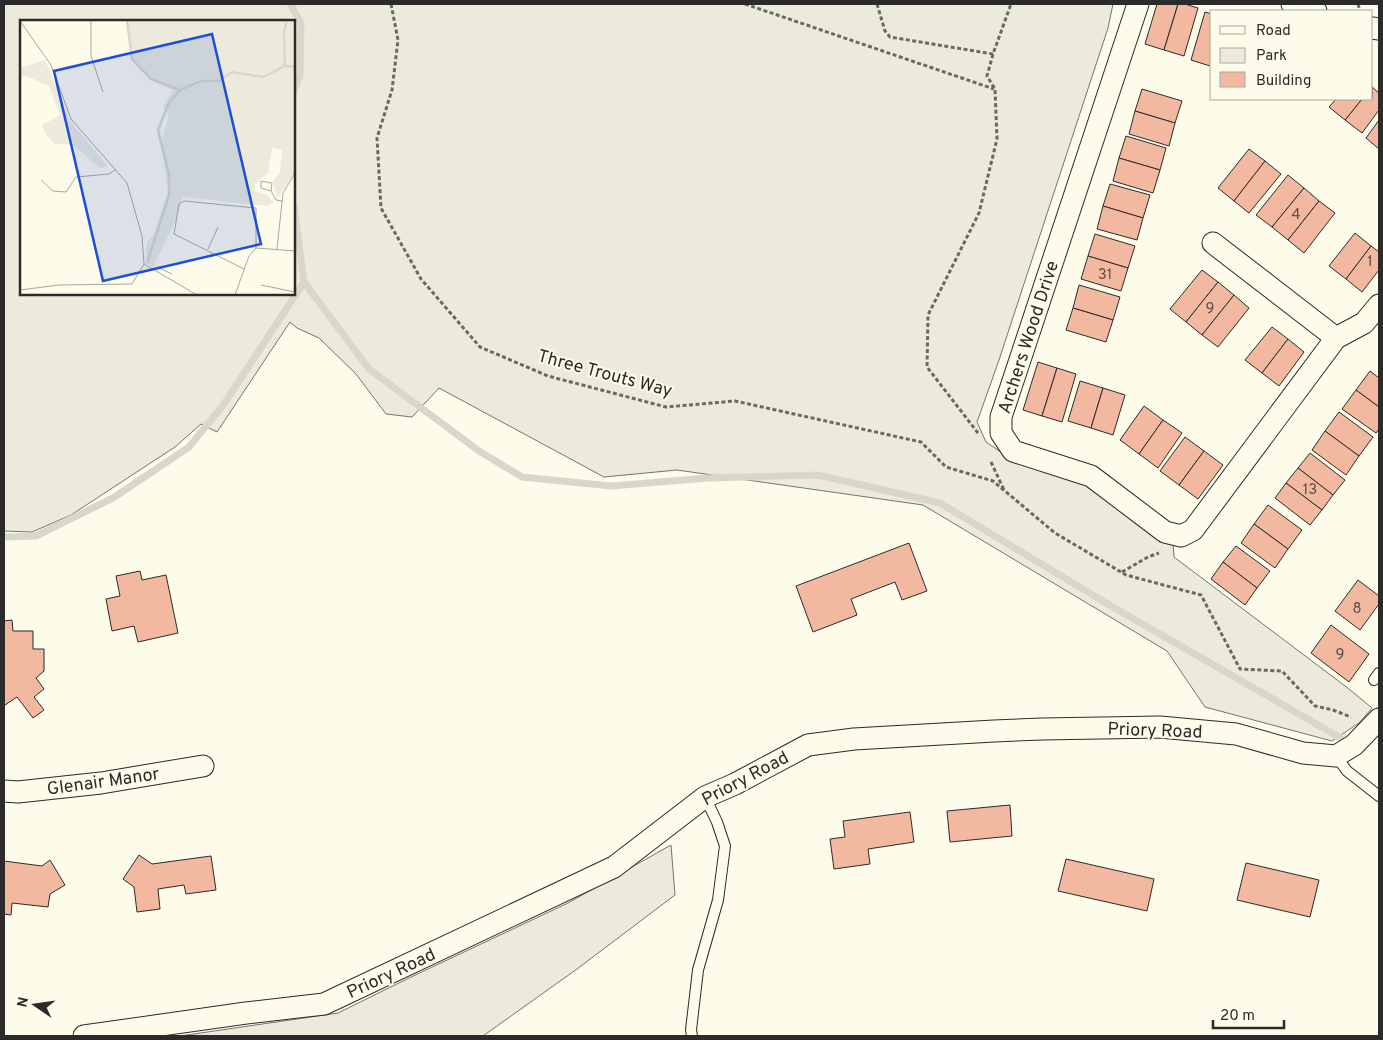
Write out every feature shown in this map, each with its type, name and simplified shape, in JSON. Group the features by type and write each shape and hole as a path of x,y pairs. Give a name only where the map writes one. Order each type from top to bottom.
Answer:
{"street":[{"name":"Archers Wood Drive","path":"1138,4 1001,417 1001,433 1013,451 1091,476 1165,532 1181,536"},
{"path":"1292,4 1313,10"},
{"path":"1213,243 1336,338"},
{"path":"1181,536 1192,530 1336,338 1364,323 1379,304"},
{"path":"1336,756 1354,745 1376,723"},
{"name":"Priory Road","path":"84,1036 324,1004 614,867 704,797 735,784 808,745 854,739 1042,729 1160,727 1236,734 1303,753 1336,756"},
{"name":"Glenair Manor","path":"4,791 18,792 101,783 202,766"}],"lane":[{"path":"1336,756 1347,771 1379,796"},
{"path":"692,1036 698,970 718,900 724,846 717,822 704,797"}],"path":[{"name":"Three Trouts Way","path":"391,4 398,40 392,90 378,138 381,208 421,279 480,347 548,376 666,407 735,401 921,442 946,467 993,481 1005,492"},
{"path":"744,4 995,89"},
{"path":"877,4 885,31 890,37 993,54"},
{"path":"978,433 927,367 928,315 979,213 997,139 995,89 988,76 993,54 1011,4"},
{"path":"990,458 1005,492 1055,533 1126,575 1201,595 1240,669 1282,671 1315,706 1376,723"},
{"path":"1121,572 1148,556 1175,548 1181,536"}],"green space":[{"path":"4,4 1113,4 1108,28 977,422 986,442 1004,454 1095,485 1173,542 1174,557 1372,708 1359,723 1332,741 1205,707 1167,651 923,505 677,470 604,477 439,388 412,417 386,414 356,374 319,338 297,328 290,322 217,432 201,424 175,447 71,515 32,532 4,531"},
{"path":"671,845 675,895 577,969 483,1036 180,1036 338,1013 568,903"}],"building":[{"path":"1157,4 1178,4 1164,50 1145,44"},
{"path":"1178,4 1198,8 1184,56 1164,50"},
{"path":"1205,12 1210,13 1210,66 1191,60"},
{"path":"1373,88 1379,93 1379,110 1362,133 1345,120 1361,100 1373,100"},
{"path":"1142,89 1182,101 1175,123 1135,111"},
{"path":"1335,100 1361,100 1345,120 1329,107"},
{"path":"1135,111 1175,123 1169,146 1129,134"},
{"path":"1379,120 1379,149 1366,138"},
{"path":"1126,136 1166,148 1160,170 1119,158"},
{"path":"1249,149 1265,161 1234,201 1218,188"},
{"path":"1119,158 1160,170 1153,193 1113,181"},
{"path":"1265,161 1281,174 1249,213 1234,201"},
{"path":"1288,175 1304,188 1272,227 1256,215"},
{"path":"1110,184 1150,195 1143,218 1103,206"},
{"path":"1304,188 1319,201 1288,240 1272,227"},
{"path":"1319,201 1335,213 1304,253 1288,240"},
{"path":"1103,206 1143,218 1137,240 1097,229"},
{"path":"1355,233 1371,246 1346,279 1329,266"},
{"path":"1095,234 1135,246 1128,268 1088,256"},
{"path":"1371,246 1379,252 1379,270 1362,292 1346,279"},
{"path":"1088,256 1128,268 1121,291 1081,279"},
{"path":"1202,270 1218,282 1186,322 1170,309"},
{"path":"1218,282 1234,295 1202,335 1186,322"},
{"path":"1079,285 1120,297 1113,320 1073,308"},
{"path":"1234,295 1249,308 1218,347 1202,335"},
{"path":"1073,308 1113,320 1106,342 1066,330"},
{"path":"1272,327 1288,339 1262,373 1245,360"},
{"path":"1288,339 1304,352 1279,386 1262,373"},
{"path":"1038,362 1057,368 1042,416 1023,410"},
{"path":"1057,368 1076,374 1062,422 1042,416"},
{"path":"1370,371 1379,378 1379,407 1356,390"},
{"path":"1080,381 1103,388 1091,428 1068,421"},
{"path":"1103,388 1125,395 1113,435 1091,428"},
{"path":"1356,390 1379,407 1379,429 1376,433 1342,409"},
{"path":"1144,406 1163,420 1139,454 1120,440"},
{"path":"1339,412 1373,437 1359,456 1325,431"},
{"path":"1163,420 1182,433 1158,468 1139,454"},
{"path":"1325,431 1359,456 1346,475 1312,450"},
{"path":"1185,437 1204,451 1179,485 1160,471"},
{"path":"1204,451 1223,465 1198,499 1179,485"},
{"path":"1310,453 1345,480 1333,495 1298,468"},
{"path":"1298,468 1333,495 1322,510 1286,483"},
{"path":"1286,483 1322,510 1310,525 1275,498"},
{"path":"1268,505 1302,530 1288,549 1254,524"},
{"path":"1254,524 1288,549 1275,568 1241,543"},
{"path":"909,543 927,591 902,600 895,582 851,599 857,615 813,632 796,586"},
{"path":"1236,546 1270,571 1257,588 1223,562"},
{"path":"1223,562 1257,588 1245,605 1211,579"},
{"path":"140,571 142,580 166,575 178,633 138,642 134,626 112,631 106,599 120,596 116,576"},
{"path":"1358,580 1379,596 1379,604 1360,630 1335,611"},
{"path":"12,620 13,631 33,631 33,649 44,649 44,671 36,678 44,689 34,697 44,710 33,718 17,697 5,705 4,703 4,621"},
{"path":"1331,625 1369,654 1349,682 1311,653"},
{"path":"1010,805 1012,836 950,842 947,811"},
{"path":"910,812 914,842 868,849 870,864 834,869 830,839 845,837 843,821"},
{"path":"139,855 152,864 211,856 216,890 186,894 184,885 158,889 160,909 137,912 134,887 123,879"},
{"path":"1066,859 1154,879 1147,911 1058,891"},
{"path":"50,860 65,885 50,894 48,907 12,903 11,915 4,914 4,861 42,866"},
{"path":"1246,863 1319,880 1310,917 1237,900"}],"waterway":[{"path":"290,4 301,23 300,75 295,88"},
{"path":"4,537 36,536 113,498 189,447 224,404 304,282 295,214"},
{"path":"304,282 369,369 479,451 522,477 611,486 708,478 818,475 940,503 1106,603 1351,744"}]}
